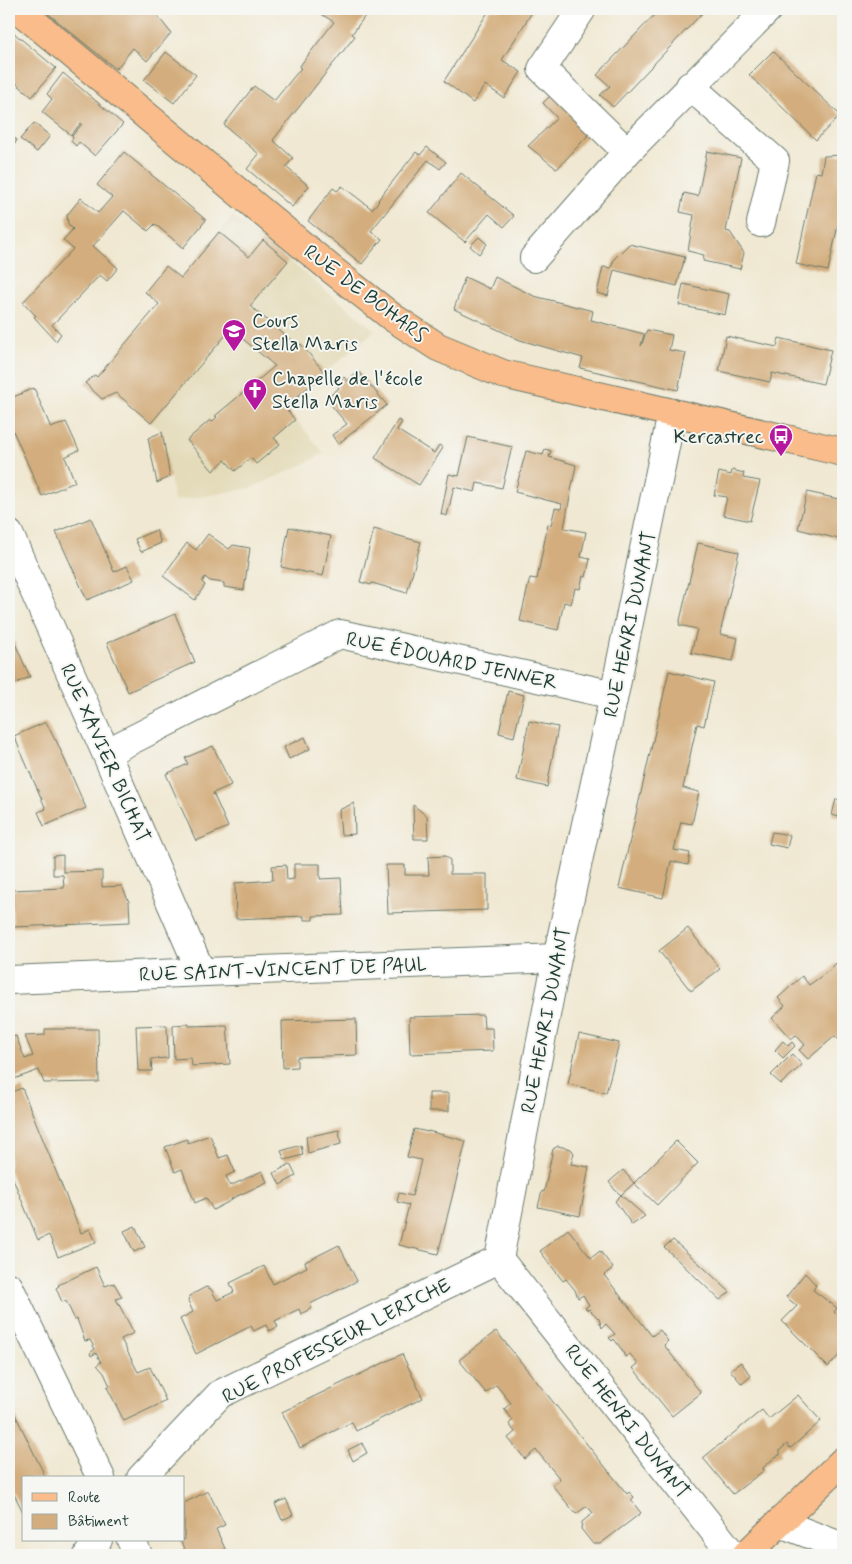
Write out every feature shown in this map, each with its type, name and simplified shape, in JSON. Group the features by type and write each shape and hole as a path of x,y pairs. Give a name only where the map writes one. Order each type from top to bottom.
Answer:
{"main road":[{"name":"RUE DE BOHARS","path":"18,9 331,269 392,317 438,347 502,374 843,452"},
{"path":"746,1555 843,1461"}],"street":[{"path":"582,9 542,69 627,152"},
{"path":"534,258 627,152 768,9"},
{"path":"690,86 775,161 761,224"},
{"name":"RUE HENRI DUNANT","path":"672,413 557,958 499,1259 733,1555"},
{"name":"RUE XAVIER BICHAT","path":"9,534 201,972"},
{"name":"RUE ÉDOUARD JENNER","path":"106,752 340,634 614,695"},
{"name":"RUE SAINT-VINCENT DE PAUL","path":"9,980 557,958"},
{"name":"RUE PROFESSEUR LERICHE","path":"143,1476 220,1394 499,1259"},
{"path":"9,1287 100,1476"},
{"path":"780,1523 843,1547"},
{"path":"88,1555 97,1542"},
{"path":"132,1542 138,1555"}],"shaded area":[{"name":"Cours Stella Maris","path":"233,216 375,330 285,407 324,453 251,488 174,501 162,432 97,377"}],"building":[{"path":"47,9 152,9 171,33 147,61 133,48 116,69 45,11"},
{"path":"313,9 370,9 352,34 355,36 273,140 293,158 286,167 309,186 292,207 247,169 259,154 224,125 254,86 274,101 301,68 299,67 334,22"},
{"path":"490,9 534,9 502,60 521,72 504,98 485,85 473,103 444,81"},
{"path":"660,9 706,9 613,107 600,95 610,86 597,75"},
{"path":"9,29 56,68 32,97 9,77"},
{"path":"773,51 840,115 816,140 749,75"},
{"path":"166,52 196,75 174,103 144,80"},
{"path":"63,73 123,124 95,156 79,142 76,146 71,141 72,136 81,123 71,135 42,112 52,99 47,94"},
{"path":"553,93 592,131 557,169 528,146 557,118 543,103"},
{"path":"34,123 50,136 37,152 20,139"},
{"path":"9,135 17,140 9,153"},
{"path":"427,147 446,162 440,169 428,160 371,231 382,239 362,264 308,221 333,188 337,191 342,186 372,209 416,152 420,155"},
{"path":"707,151 741,158 726,231 730,232 744,253 740,269 703,261 704,255 688,251 694,215 680,212 684,193 698,196"},
{"path":"124,152 206,220 183,248 155,224 148,231 124,211 93,246 118,268 107,281 100,275 52,325 61,334 56,341 23,302 73,249 63,240 73,229 68,224 67,215 81,198 98,213 112,197 97,185"},
{"path":"843,155 843,202 828,271 796,264 816,172 821,173 824,156"},
{"path":"461,173 514,216 504,227 489,214 465,242 429,213"},
{"path":"219,232 249,257 263,240 288,261 250,306 298,346 301,344 325,373 285,407 295,420 274,438 280,444 256,464 251,458 235,471 225,460 213,471 187,440 210,420 212,422 217,417 215,416 275,366 231,329 151,423 116,393 102,399 85,383 95,375 97,377 159,304 145,292 166,266 181,278"},
{"path":"479,237 487,244 479,254 470,246"},
{"path":"629,244 685,257 677,286 614,270 608,296 597,293 603,267 611,268 614,259"},
{"path":"465,277 490,289 495,277 534,296 593,311 591,320 644,334 641,346 647,330 672,335 669,350 686,353 678,390 580,368 583,358 520,340 454,309"},
{"path":"683,284 729,294 725,315 679,305"},
{"path":"726,336 777,347 779,338 831,350 823,384 772,373 770,382 719,371"},
{"path":"359,372 387,405 338,444 332,435 347,424 326,399 339,388 336,384 344,377 347,381"},
{"path":"34,388 51,428 66,422 79,450 65,457 75,482 42,496 9,422 9,399"},
{"path":"398,420 402,422 397,430 434,453 439,445 443,448 419,485 375,458"},
{"path":"162,432 170,477 157,483 148,438"},
{"path":"468,437 512,447 502,488 477,483 475,492 454,487 447,516 441,514 449,474 459,476"},
{"path":"545,449 551,451 549,457 576,465 564,528 586,532 581,557 590,559 586,577 583,576 580,589 575,588 571,604 564,602 558,630 520,621 530,578 537,579 548,524 551,525 555,508 561,509 562,504 515,492 526,451 543,455"},
{"path":"732,470 744,473 743,478 760,481 750,521 723,515 727,497 714,495 719,472 731,475"},
{"path":"807,492 843,500 843,540 798,529"},
{"path":"91,518 114,572 127,566 134,580 87,600 56,532"},
{"path":"289,527 331,536 323,576 281,567"},
{"path":"374,529 421,542 407,593 372,583 371,585 360,582"},
{"path":"156,530 161,543 141,552 135,539"},
{"path":"208,534 229,549 233,545 250,548 244,590 224,587 224,583 210,581 205,577 202,582 205,585 195,600 163,576 187,543 196,550"},
{"path":"698,543 739,552 720,634 738,638 733,661 691,653 697,629 679,625"},
{"path":"175,614 195,662 128,692 107,643"},
{"path":"9,630 30,677 9,686"},
{"path":"669,671 714,682 704,726 697,724 683,788 699,792 692,824 681,822 674,850 690,853 688,865 671,861 663,898 619,888"},
{"path":"508,691 524,695 514,737 499,733"},
{"path":"529,721 558,727 547,787 517,780"},
{"path":"46,722 86,808 44,826 38,812 46,809 14,736"},
{"path":"305,737 310,749 289,759 284,747"},
{"path":"213,746 231,785 213,793 228,827 196,841 166,774 188,764 185,758"},
{"path":"836,799 843,801 843,818 832,815"},
{"path":"354,803 355,834 341,835 339,810"},
{"path":"413,805 427,816 428,839 414,839"},
{"path":"772,832 790,835 787,848 769,844"},
{"path":"63,855 63,872 102,871 102,887 122,886 129,902 130,922 13,927 11,890 64,888 63,875 53,875 53,856"},
{"path":"445,856 450,860 450,874 487,874 487,910 388,913 386,865 405,865 405,875 429,875 428,857"},
{"path":"294,864 320,864 320,879 341,878 343,915 313,916 313,920 304,920 304,916 236,919 235,883 273,880 272,866 286,865 287,880 294,879"},
{"path":"688,928 720,969 691,991 659,951"},
{"path":"836,963 843,972 843,1038 840,1041 835,1036 808,1059 799,1050 805,1045 796,1035 791,1039 772,1018 785,1006 778,998 802,976 809,985 830,970"},
{"path":"483,1015 484,1028 492,1028 493,1051 410,1054 409,1017"},
{"path":"356,1019 357,1055 297,1057 297,1067 283,1068 282,1021"},
{"path":"189,1024 189,1026 227,1025 230,1064 192,1066 191,1058 174,1059 173,1025"},
{"path":"167,1025 168,1058 151,1059 152,1071 138,1071 136,1026"},
{"path":"45,1029 98,1029 99,1082 44,1083 39,1070 14,1079 9,1066 9,1038 16,1036 25,1059 33,1056 25,1036 45,1035"},
{"path":"579,1034 619,1043 606,1093 568,1084"},
{"path":"783,1041 788,1046 792,1042 795,1046 783,1058 775,1050"},
{"path":"792,1054 802,1065 781,1084 771,1075"},
{"path":"22,1088 81,1233 90,1229 96,1242 58,1257 49,1235 38,1240 9,1169 9,1093"},
{"path":"429,1093 449,1093 449,1111 429,1111"},
{"path":"414,1129 466,1141 438,1254 399,1245 409,1205 397,1202 399,1193 412,1196 421,1160 407,1157"},
{"path":"339,1130 341,1144 308,1153 306,1137"},
{"path":"210,1135 219,1158 228,1155 235,1172 226,1176 230,1186 262,1171 267,1182 213,1210 206,1198 195,1203 182,1169 175,1172 165,1147 187,1139 188,1143"},
{"path":"676,1141 698,1163 657,1205 634,1183"},
{"path":"301,1145 303,1155 285,1160 281,1151"},
{"path":"558,1146 571,1149 574,1153 571,1164 589,1167 580,1216 538,1207 542,1191 544,1192 553,1149"},
{"path":"290,1164 296,1176 280,1185 274,1173"},
{"path":"623,1170 634,1183 621,1195 609,1182"},
{"path":"621,1195 645,1216 632,1225 615,1201"},
{"path":"135,1226 145,1247 134,1252 124,1231"},
{"path":"568,1229 591,1258 600,1251 613,1268 604,1275 652,1336 660,1330 668,1341 664,1345 701,1393 672,1416 633,1368 638,1364 630,1354 625,1357 614,1339 612,1341 609,1338 615,1334 606,1324 602,1328 599,1319 589,1309 585,1308 589,1305 583,1295 578,1298 575,1290 566,1279 563,1281 540,1251"},
{"path":"673,1240 730,1292 720,1300 664,1247"},
{"path":"339,1245 357,1281 310,1304 312,1308 301,1314 299,1309 275,1321 278,1327 269,1331 266,1325 254,1331 251,1326 196,1354 180,1319 193,1312 188,1301 189,1296 206,1287 211,1289 217,1300 234,1292 230,1283 264,1266 273,1284 307,1267 305,1262"},
{"path":"96,1267 105,1286 114,1283 122,1297 116,1299 134,1333 121,1339 138,1372 150,1367 166,1401 124,1421 107,1387 110,1386 104,1373 97,1365 101,1362 96,1353 91,1356 90,1353 95,1349 90,1340 85,1341 77,1319 75,1320 66,1301 62,1302 56,1288 58,1285"},
{"path":"805,1273 816,1285 813,1290 837,1308 834,1312 843,1321 843,1351 828,1367 782,1321 797,1306 786,1297"},
{"path":"496,1331 627,1494 629,1492 634,1497 631,1500 641,1513 600,1544 593,1544 581,1529 582,1522 593,1513 587,1506 576,1514 552,1485 560,1479 536,1450 525,1459 508,1438 515,1432 509,1424 513,1420 504,1409 511,1403 496,1385 486,1393 459,1360"},
{"path":"402,1354 423,1398 356,1431 352,1422 300,1448 282,1412"},
{"path":"741,1362 751,1376 742,1384 730,1370"},
{"path":"798,1395 821,1421 792,1447 790,1448 787,1444 780,1450 780,1455 763,1468 762,1472 733,1494 703,1458 762,1410 769,1419"},
{"path":"9,1402 45,1476 22,1476 22,1510 11,1488 9,1489"},
{"path":"362,1443 367,1453 353,1461 348,1450"},
{"path":"208,1491 225,1525 216,1529 228,1555 187,1555 181,1542 185,1542 185,1502"},
{"path":"286,1499 293,1515 282,1520 275,1504"}],"place":[{"name":"Cours Stella Maris","path":"234,352"},
{"name":"Chapelle de l'école Stella Maris","path":"255,411"},
{"name":"Kercastrec","path":"781,457"}]}
